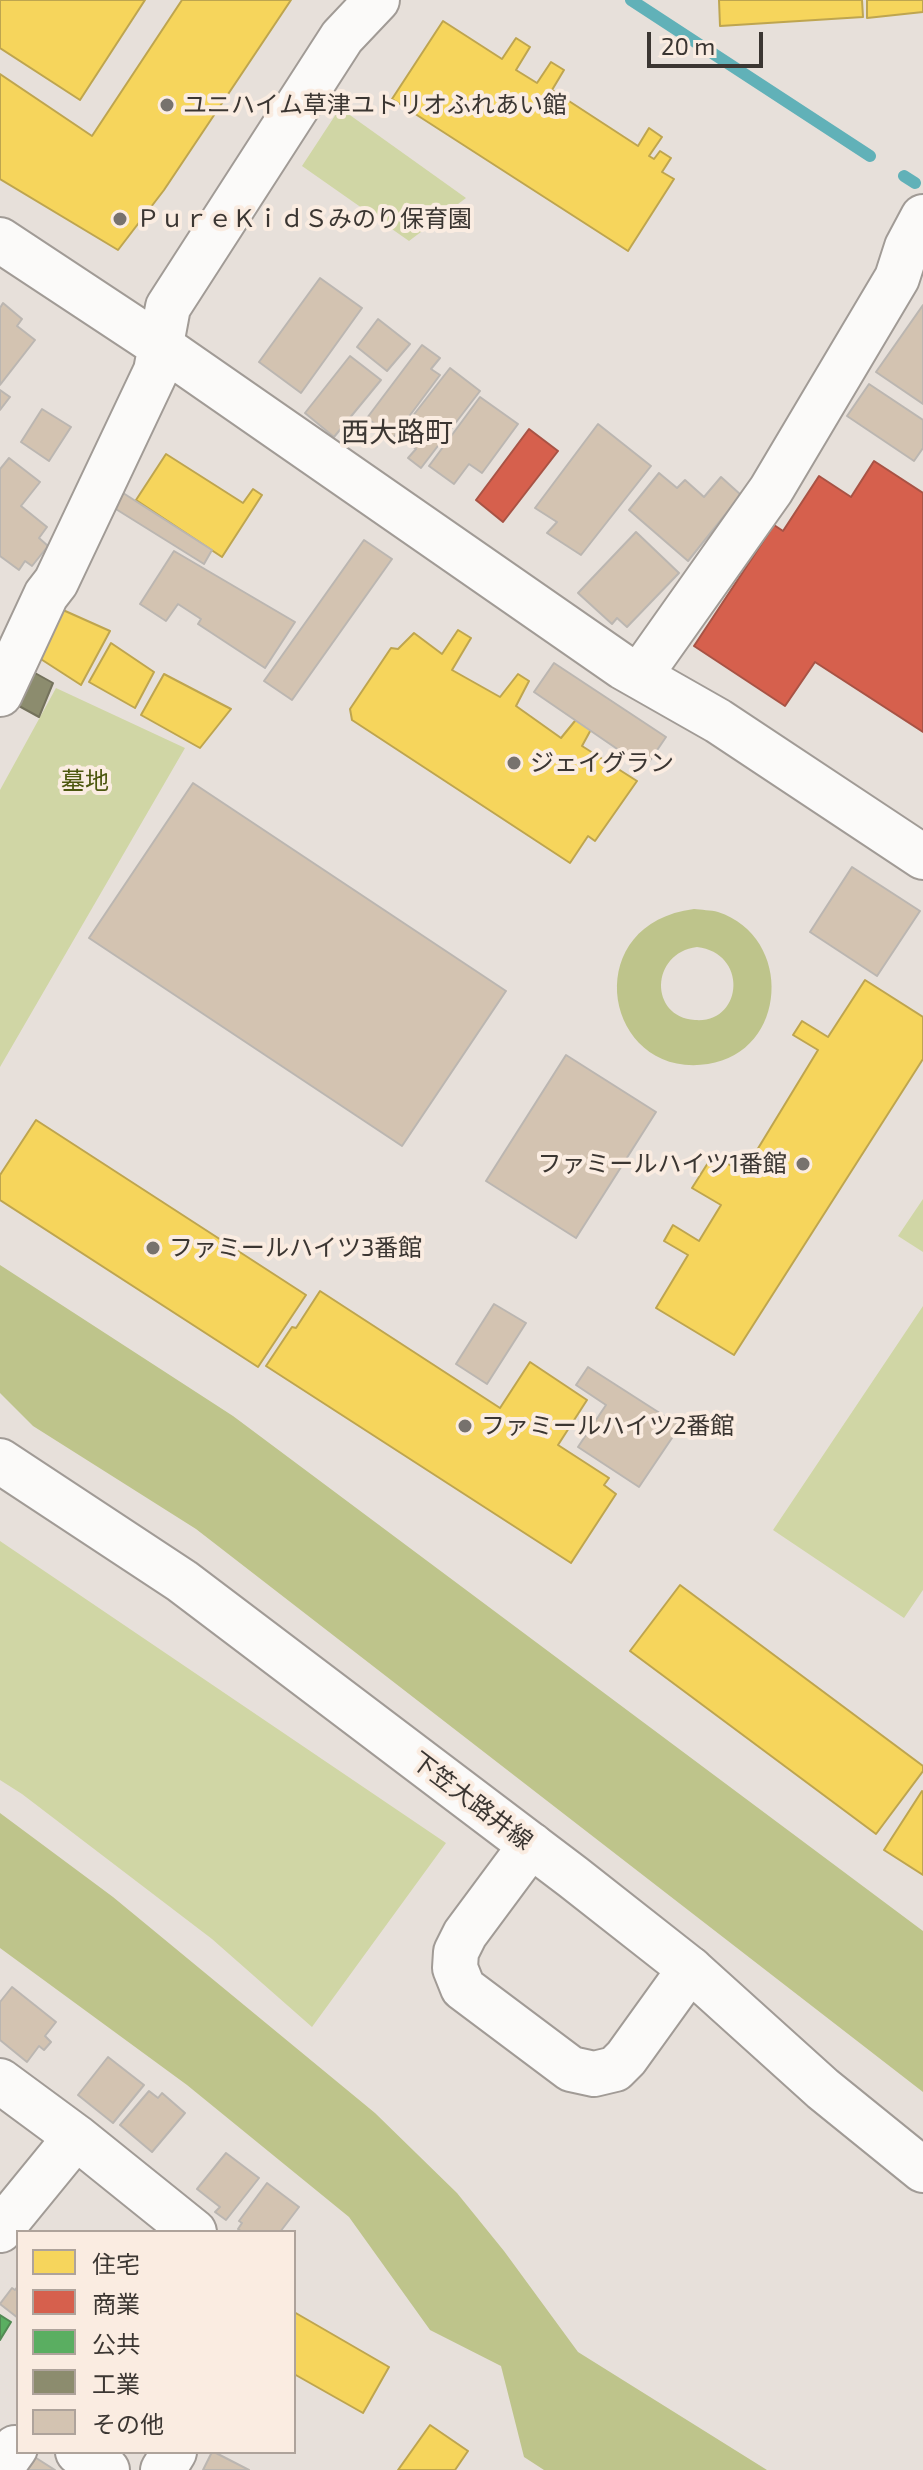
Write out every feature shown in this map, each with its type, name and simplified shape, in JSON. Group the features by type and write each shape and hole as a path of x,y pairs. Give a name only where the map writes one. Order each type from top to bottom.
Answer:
{"street":[{"path":"0,694 156,371 168,307 342,37 377,0"},
{"path":"640,675 771,490 897,278 907,247 923,217"},
{"path":"0,240 162,347 623,667 718,721 923,857"},
{"name":"下笠大路井線","path":"0,1461 182,1581 531,1845 690,1969 823,2089 923,2170"},
{"path":"531,1845 465,1934 456,1952 455,1968 463,1988 571,2069 594,2074 615,2069 626,2058 690,1969"},
{"path":"0,2081 76,2137 192,2230"},
{"path":"0,2230 76,2137"},
{"path":"81,2454 107,2470"}],"green space":[{"path":"340,108 466,198 409,241 302,166"},
{"name":"墓地","path":"56,688 185,748 0,1067 0,790"},
{"path":"694,909 715,911 743,925 760,945 769,968 772,993 766,1017 754,1039 735,1055 708,1064 673,1063 645,1049 627,1026 618,998 619,969 632,942 656,921","holes":["697,947 714,952 732,974 734,987 730,1000 723,1011 711,1018 695,1020 680,1016 669,1008 663,997 661,985 664,972 670,961 682,952"]},
{"path":"923,1199 923,1252 898,1236"},
{"path":"0,1265 233,1416 923,1931 923,2092 196,1529 33,1426 0,1393"},
{"path":"923,1306 923,1590 904,1618 773,1530"},
{"path":"0,1541 446,1843 312,2027 212,1939 0,1780"},
{"path":"0,1813 113,1897 375,2113 457,2193 578,2352 767,2470 544,2470 524,2457 501,2366 430,2330 349,2217 187,2085 0,1948"}],"building: 住宅":[{"path":"0,0 145,0 80,100 0,48"},
{"name":"ユニハイム草津ユトリオふれあい館","path":"182,0 291,0 164,190 118,250 0,179 0,74 92,136"},
{"path":"719,0 862,0 863,17 720,26"},
{"path":"867,0 923,0 923,12 867,18"},
{"path":"443,21 502,59 516,38 530,47 516,70 537,83 551,62 564,70 552,90 638,146 649,128 662,137 649,156 654,159 660,151 671,158 662,172 674,179 628,251 392,99"},
{"path":"166,454 243,503 253,489 262,495 222,557 136,500"},
{"path":"54,606 110,631 81,685 33,654"},
{"name":"ジェイグラン","path":"458,630 471,638 452,670 500,697 518,674 529,681 516,706 561,738 579,716 594,724 582,746 637,781 595,841 588,836 570,863 352,720 350,709 391,648 398,649 414,633 442,654"},
{"path":"111,643 154,672 135,708 89,682"},
{"path":"164,674 231,709 200,748 141,715"},
{"name":"ファミールハイツ1番館","path":"865,980 923,1017 923,1059 734,1355 656,1308 688,1255 664,1241 673,1225 699,1241 721,1205 692,1188 713,1155 743,1173 818,1050 793,1035 802,1021 828,1037"},
{"name":"ファミールハイツ3番館","path":"36,1120 306,1295 258,1367 0,1200 0,1175"},
{"name":"ファミールハイツ2番館","path":"320,1291 500,1408 530,1362 587,1400 558,1445 609,1478 604,1485 616,1494 571,1563 266,1366"},
{"path":"680,1585 923,1766 923,1771 876,1834 630,1651"},
{"path":"923,1792 923,1875 884,1850"},
{"path":"296,2313 389,2367 363,2413 296,2375"},
{"path":"430,2425 468,2451 455,2470 398,2470"}],"building: 商業":[{"path":"529,429 558,451 503,522 476,500"},
{"path":"874,461 923,493 923,732 815,662 785,706 694,646 774,525 783,531 819,476 851,497"}],"building: 公共":[{"path":"0,2315 11,2322 0,2340"}],"building: 工業":[{"path":"26,668 53,683 39,717 8,700"}],"building: その他":[{"path":"320,278 362,308 301,393 259,362"},
{"path":"3,303 22,319 17,326 35,340 0,385 0,308"},
{"path":"923,305 923,404 876,372"},
{"path":"378,319 410,344 387,371 357,347"},
{"path":"422,345 440,358 431,369 440,375 393,438 367,418"},
{"path":"350,356 381,380 334,437 305,413"},
{"path":"450,368 480,391 421,468 408,458 416,449 398,435"},
{"path":"869,384 923,420 923,448 914,461 847,416"},
{"path":"0,390 10,397 0,410"},
{"path":"480,397 518,424 482,473 469,464 454,484 429,466"},
{"path":"42,409 71,427 49,461 21,442"},
{"path":"598,424 651,466 581,555 547,533 557,522 535,508"},
{"path":"9,458 40,482 21,506 47,527 39,538 48,546 32,566 25,561 19,570 0,556 0,469"},
{"path":"659,473 677,488 685,480 704,497 721,477 741,495 688,561 629,510"},
{"path":"120,491 212,550 204,564 111,506"},
{"path":"636,532 679,573 627,627 617,618 612,624 578,593"},
{"path":"364,540 392,559 292,700 264,681"},
{"path":"174,551 295,622 265,668 198,624 201,619 178,604 166,621 140,604"},
{"path":"554,663 666,737 645,768 534,692"},
{"path":"193,783 506,991 402,1146 89,938"},
{"path":"852,867 920,911 877,976 810,932"},
{"path":"566,1055 656,1112 576,1238 486,1181"},
{"path":"494,1304 526,1323 487,1384 456,1364"},
{"path":"588,1367 680,1426 639,1487 578,1447 606,1405 576,1385"},
{"path":"12,1987 56,2022 45,2036 51,2042 44,2050 39,2046 27,2062 0,2040 0,2002"},
{"path":"108,2057 144,2085 113,2123 78,2095"},
{"path":"149,2091 158,2098 162,2093 185,2113 152,2152 120,2125"},
{"path":"226,2153 259,2178 226,2220 215,2212 220,2207 197,2189"},
{"path":"267,2183 299,2207 282,2230 239,2230 242,2223 239,2221"},
{"path":"12,2288 15,2290 16,2316 0,2304"},
{"path":"211,2454 218,2454 249,2470 203,2470"},
{"path":"33,2456 55,2470 23,2470"}],"waterway":[{"path":"631,0 870,156"},
{"path":"904,176 915,183"}],"place":[{"name":"ユニハイム草津ユトリオふれあい館","path":"167,105"},
{"name":"ＰｕｒｅＫｉｄＳみのり保育園","path":"120,219"},
{"name":"ジェイグラン","path":"514,763"},
{"name":"ファミールハイツ1番館","path":"803,1164"},
{"name":"ファミールハイツ3番館","path":"153,1248"},
{"name":"ファミールハイツ2番館","path":"465,1426"}],"district":[{"name":"西大路町","path":"397,433"}]}
